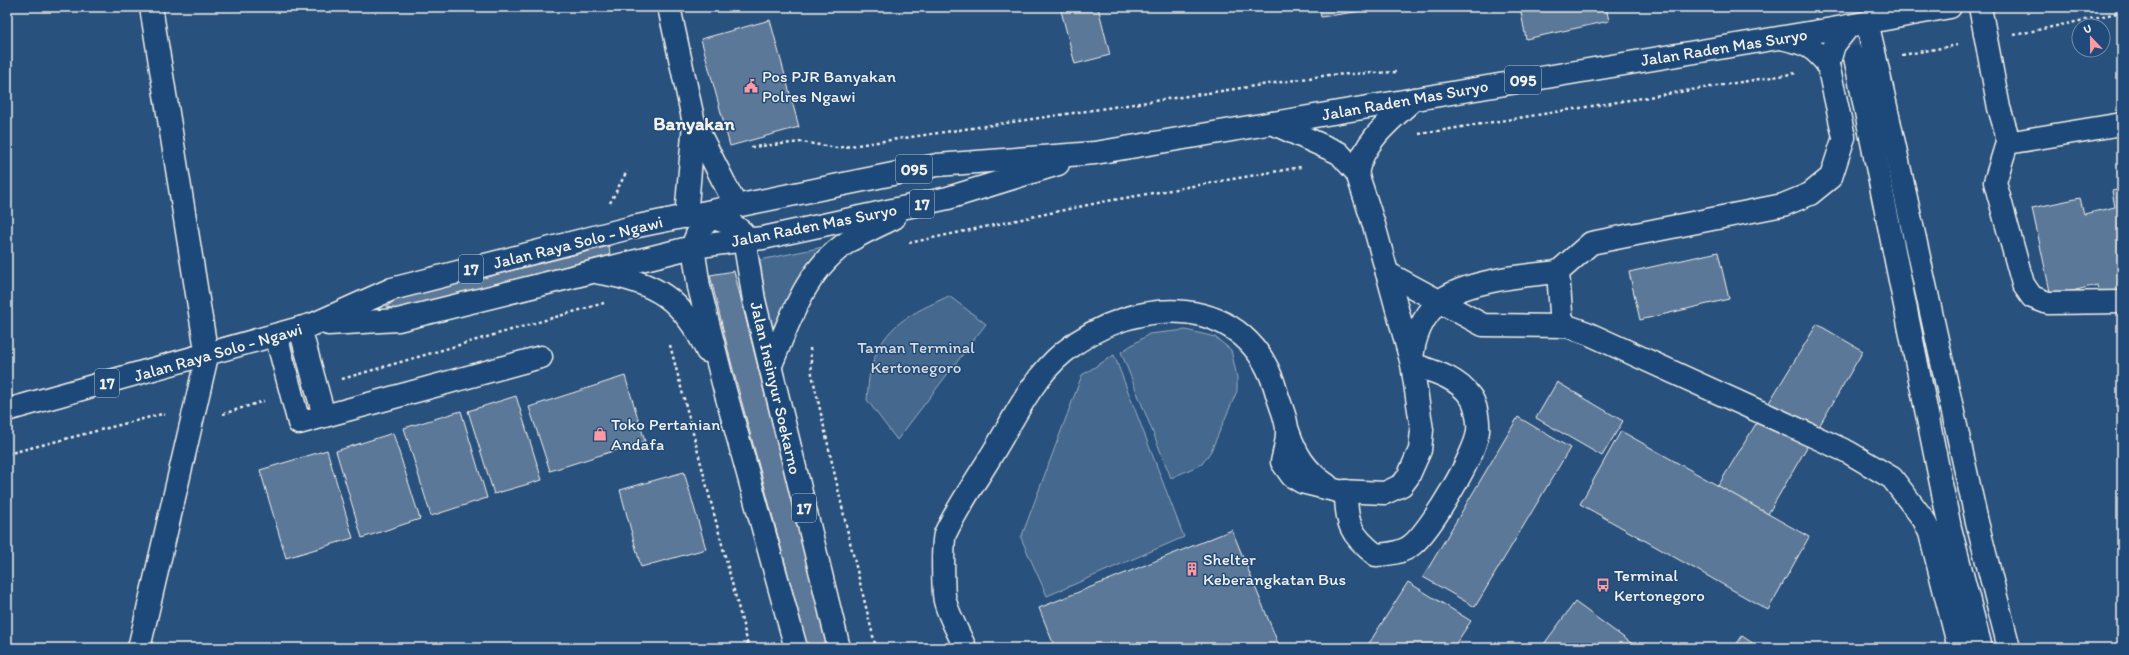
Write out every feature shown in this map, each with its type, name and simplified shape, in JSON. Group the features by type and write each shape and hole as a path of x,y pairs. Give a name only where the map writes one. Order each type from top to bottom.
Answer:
{"main road":[{"path":"139,648 206,356 151,7"},
{"path":"669,7 694,123 726,211 744,234 745,240"},
{"name":"Jalan Raden Mas Suryo","path":"726,211 937,164 1095,152 1781,38 1950,7"},
{"path":"1980,7 1999,108 2006,130 2006,143 1995,182 2023,284 2032,297 2048,303 2122,302"},
{"path":"1828,65 1834,45 1858,24 1880,129 2009,648"},
{"path":"1412,364 1414,345 1418,329 1428,314 1440,301 1465,289 1511,276 1558,272 1591,243 1783,205 1810,194 1831,177 1844,137 1828,65 1816,50 1803,43 1781,38"},
{"path":"1352,166 1388,123 1414,99"},
{"path":"686,217 694,123"},
{"path":"965,648 945,601 944,536 1036,382 1064,352 1114,322 1138,315 1161,312 1184,312 1208,317 1234,328 1254,346 1266,364 1275,386 1288,431 1282,462 1292,476 1302,482 1342,491 1385,493 1402,485 1415,465 1420,450 1422,430 1412,364 1374,225 1352,166 1326,146 1272,123"},
{"path":"2006,143 2122,124"},
{"path":"1880,129 1959,648"},
{"name":"Jalan Raden Mas Suryo","path":"692,247 763,238 948,198 1095,152"},
{"path":"770,367 798,302 813,275 828,258 850,241 894,218 948,198"},
{"path":"692,247 698,231 726,211"},
{"name":"095","path":"686,217 726,211"},
{"name":"Jalan Raya Solo - Ngawi","path":"7,410 206,356 307,326 392,289 633,227 686,217"},
{"name":"Jalan Insinyur Soekarno","path":"745,240 754,300 839,648"},
{"name":"Jalan Raya Solo - Ngawi","path":"307,326 398,320 692,247"},
{"name":"17","path":"692,247 699,287 724,387 796,648"},
{"name":"17","path":"591,272 629,279 655,289 674,301 700,336 724,387"},
{"path":"1558,272 1562,326"},
{"path":"1387,273 1483,325 1562,326 1587,333 1848,452 1892,478 1924,520 1940,530 1981,648"},
{"path":"307,326 316,387 324,416"},
{"path":"276,335 299,423 541,357"},
{"path":"1342,491 1346,515 1352,530 1362,544 1376,555 1394,554 1413,545 1429,527 1465,465 1478,432 1476,414 1470,396 1456,382 1436,372 1412,364"},
{"path":"1940,530 1977,522"}],"path":[{"path":"1900,55 1986,40 2122,12"},
{"path":"751,147 802,142 837,148 1322,76 1403,71"},
{"path":"1415,135 1798,73"},
{"path":"908,244 921,239 1102,202 1352,166"},
{"path":"607,210 627,171"},
{"path":"316,387 608,302"},
{"path":"668,341 748,648"},
{"path":"810,344 812,374 850,542 876,648"},
{"path":"240,409 292,394"},
{"path":"7,454 162,414 191,424"}],"green space":[{"path":"828,246 792,293 771,331 760,260"},
{"name":"Taman Terminal Kertonegoro","path":"949,296 986,324 897,440 867,400 870,373 876,354 883,341 900,322"},
{"path":"1186,330 1215,337 1231,350 1237,377 1237,391 1211,451 1202,464 1171,478 1121,352 1149,334"},
{"path":"1114,355 1184,537 1047,596 1021,538 1082,375"}],"building":[{"path":"1060,7 1098,7 1110,55 1075,64"},
{"path":"1319,7 1362,7 1362,11 1321,17"},
{"path":"1520,7 1606,7 1609,21 1526,39"},
{"path":"770,20 799,127 730,146 701,39"},
{"path":"2122,189 2122,291 2099,296 2097,285 2051,296 2032,208 2080,198 2084,214 2115,207 2112,191"},
{"path":"609,246 610,255 397,309 386,307 395,300"},
{"path":"1718,252 1729,299 1640,320 1629,272"},
{"path":"734,271 828,648 808,648 732,366 710,275"},
{"path":"1817,324 1863,351 1768,514 1718,486"},
{"path":"625,376 645,441 550,471 529,407"},
{"path":"1557,382 1623,421 1602,456 1536,418"},
{"path":"516,396 542,480 494,494 468,411"},
{"path":"461,411 487,498 431,516 404,428"},
{"path":"1518,417 1570,448 1475,607 1423,577"},
{"path":"1621,431 1809,537 1768,610 1580,504"},
{"path":"393,433 420,519 362,538 336,451"},
{"path":"327,450 353,538 286,558 260,470"},
{"path":"684,472 706,549 641,567 620,490"},
{"name":"Shelter Keberangkatan Bus","path":"1232,530 1280,648 1055,648 1039,608"},
{"path":"1408,582 1471,621 1453,648 1366,648"},
{"path":"1575,602 1638,648 1541,648"},
{"path":"1742,636 1760,648 1734,648"}],"place":[{"name":"Pos PJR Banyakan Polres Ngawi","path":"751,86"},
{"name":"Toko Pertanian Andafa","path":"600,434"},
{"name":"Shelter Keberangkatan Bus","path":"1192,569"},
{"name":"Terminal Kertonegoro","path":"1603,585"}],"district":[{"name":"Banyakan","path":"694,123"}]}
